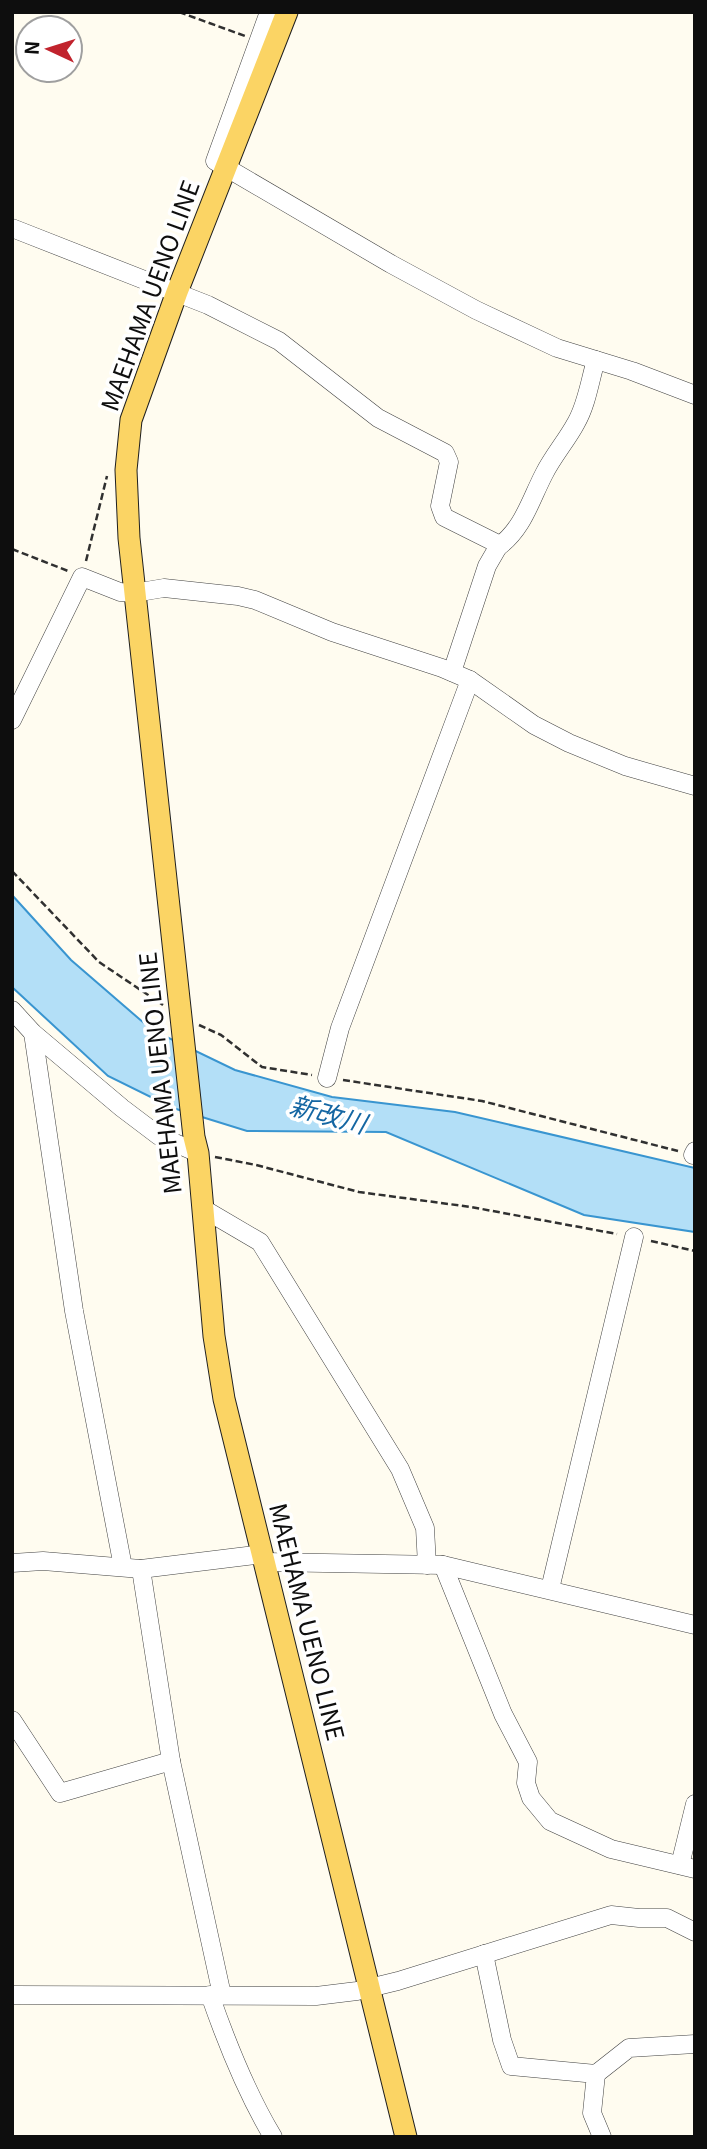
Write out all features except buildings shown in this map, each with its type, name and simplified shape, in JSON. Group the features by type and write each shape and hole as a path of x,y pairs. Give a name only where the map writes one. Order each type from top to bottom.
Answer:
{"main road":[{"name":"MAEHAMA UENO LINE","path":"287,12 177,292 131,420 126,470 134,593 196,1145 214,1336 224,1399 406,2137"}],"street":[{"path":"269,12 215,161 476,310 558,348 632,371 695,395"},
{"path":"12,228 208,305 279,341 377,418 445,453 449,462 440,506 444,517 496,543 498,547"},
{"path":"452,672 487,566 498,547 512,537 545,471 581,414 596,360"},
{"path":"12,720 82,577 120,592 134,593 164,588 246,598 332,632 452,672 470,680 534,725 569,743 625,766 695,786"},
{"path":"327,1078 341,1028 470,680"},
{"path":"12,1010 33,1033 159,1136 196,1145"},
{"path":"33,1033 74,1311 132,1568 216,1995 228,2046 258,2112 273,2137"},
{"path":"202,1208 260,1242 400,1469 425,1528 435,1565 503,1714 528,1762 526,1783 531,1798 550,1821 611,1849 687,1867 695,1804"},
{"path":"550,1589 634,1237"},
{"path":"12,1563 43,1561 132,1568 264,1558 435,1565 550,1589 695,1625"},
{"path":"12,1720 60,1793 172,1761"},
{"path":"12,1994 316,1996 368,1990 611,1915 667,1918 695,1932"},
{"path":"484,1954 502,2040 511,2066 596,2074 629,2048 695,2044"},
{"path":"596,2074 592,2113 602,2137"}],"path":[{"path":"179,12 258,40"},
{"path":"12,549 82,577 109,467"},
{"path":"196,1145 257,1165 359,1192 471,1207 695,1251"}],"water":[{"name":"新改川","path":"12,895 71,960 152,1030 235,1070 332,1097 455,1112 695,1168 695,1232 584,1215 386,1132 247,1131 173,1108 108,1076 12,987"}]}
